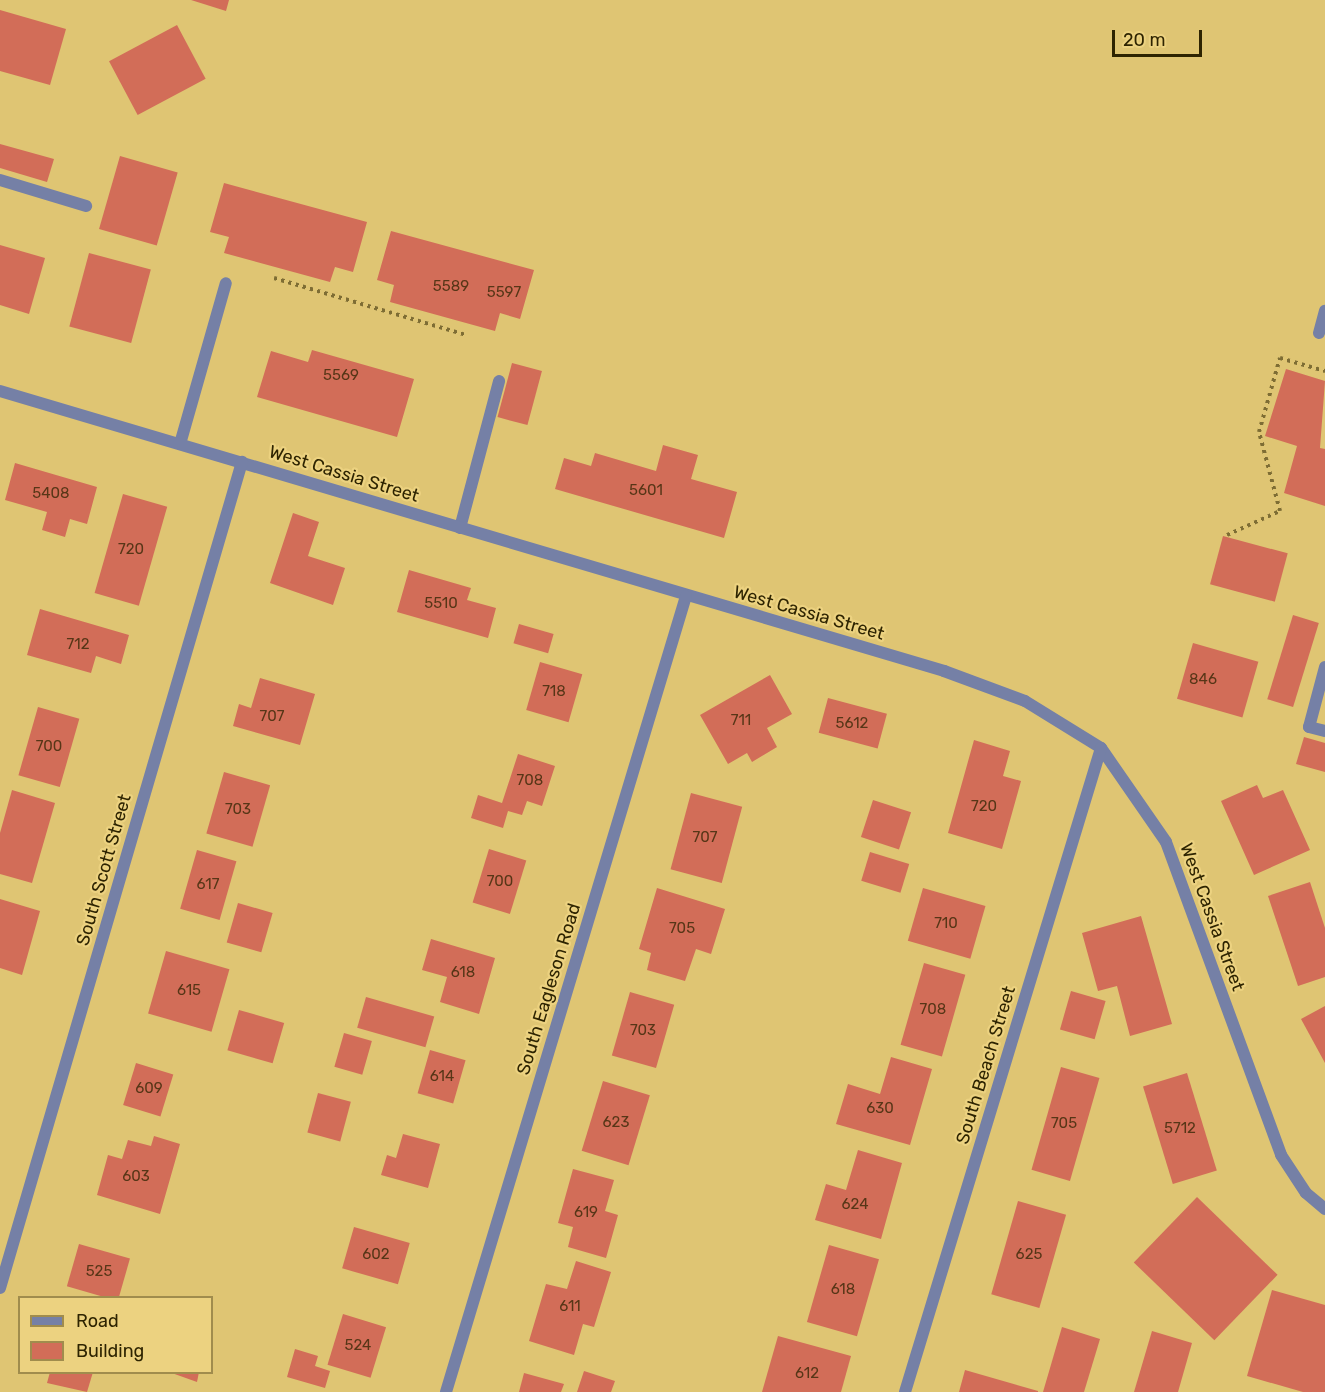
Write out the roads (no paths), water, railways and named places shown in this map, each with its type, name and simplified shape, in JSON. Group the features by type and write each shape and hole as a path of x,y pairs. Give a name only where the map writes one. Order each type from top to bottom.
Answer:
{"street":[{"path":"0,180 86,206"},
{"path":"180,444 226,283"},
{"path":"1319,333 1325,311"},
{"path":"460,528 499,381"},
{"name":"West Cassia Street","path":"0,391 944,671 1025,701 1101,748 1166,842 1281,1155 1306,1193 1325,1209"},
{"name":"South Scott Street","path":"0,1288 242,462"},
{"name":"South Eagleson Road","path":"446,1392 686,596"},
{"path":"1325,667 1309,727 1325,731"},
{"name":"South Beach Street","path":"905,1392 1101,748"}]}
